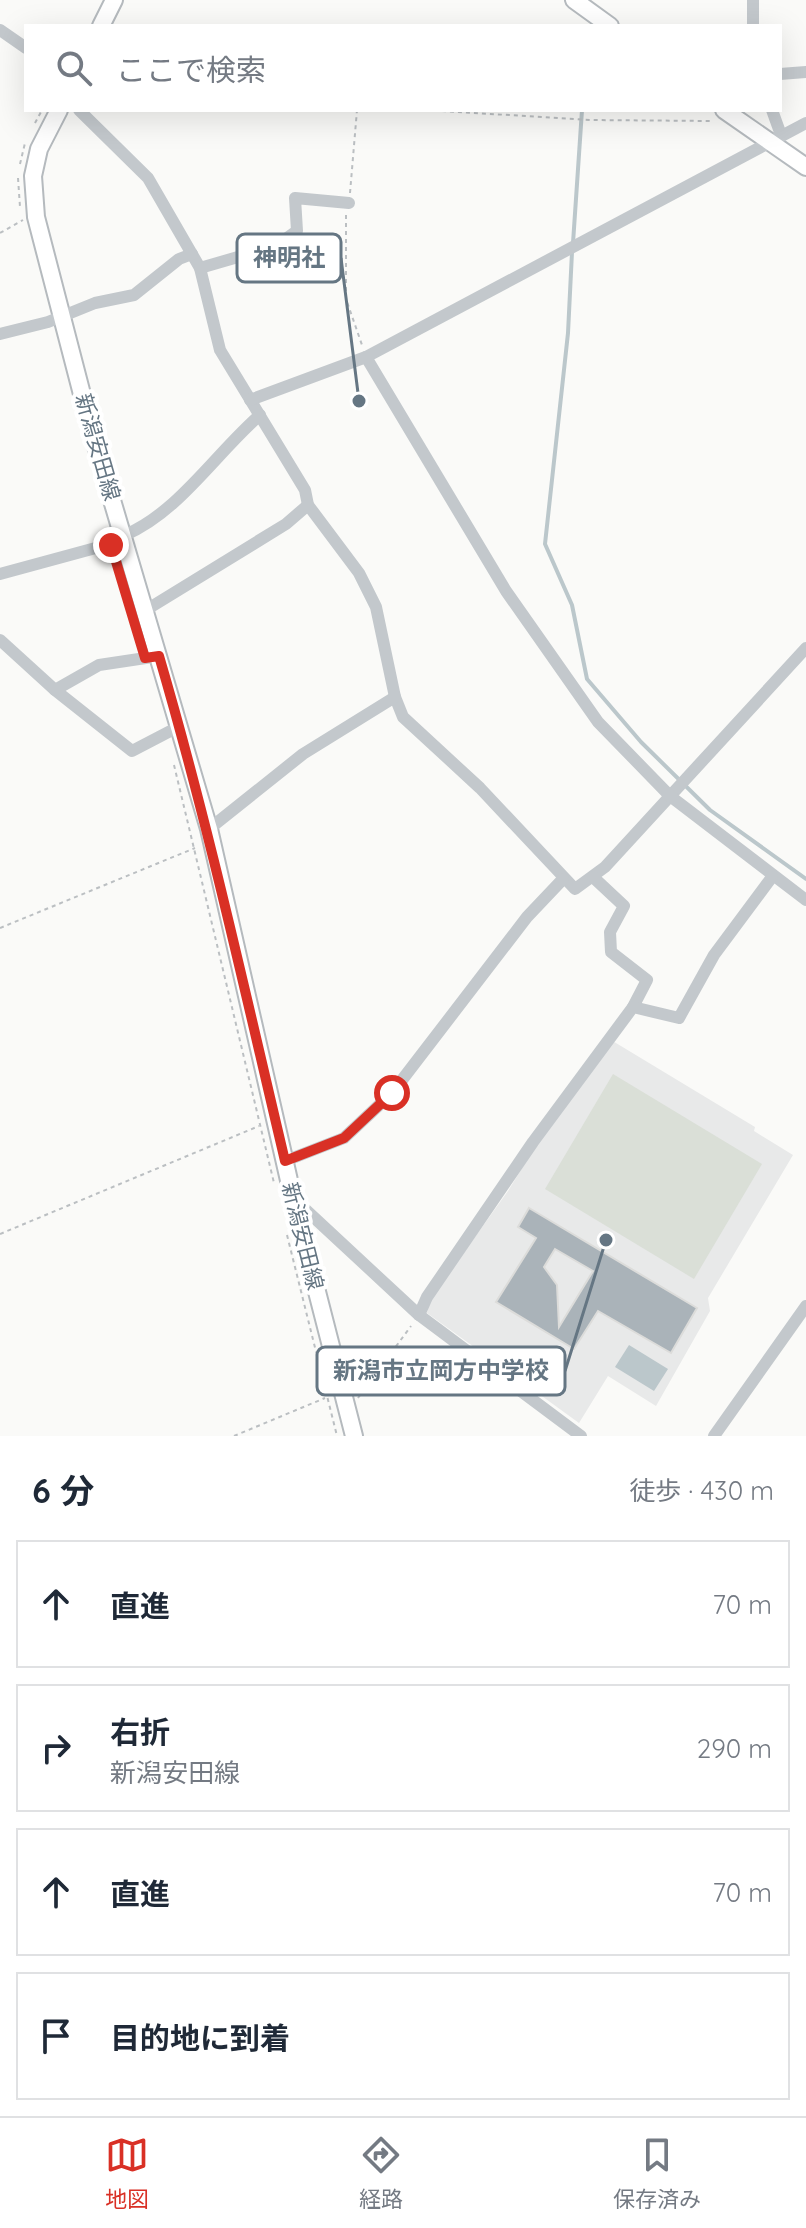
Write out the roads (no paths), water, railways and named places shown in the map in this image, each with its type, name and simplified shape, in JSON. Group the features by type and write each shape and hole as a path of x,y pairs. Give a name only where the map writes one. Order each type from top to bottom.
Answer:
{"main road":[{"path":"102,24 114,0"},
{"path":"574,0 607,24"},
{"name":"新潟安田線","path":"58,112 39,149 33,197 91,429 180,726 268,1122 285,1161 335,1395 348,1411 354,1436"},
{"path":"726,112 774,139 806,167"}],"street":[{"path":"753,0 753,24"},
{"path":"0,30 24,47"},
{"path":"782,74 806,72"},
{"path":"81,112 148,178 200,268 220,350 305,490 308,505 359,573 376,607 395,697 403,717 480,788 575,889 593,877 806,648"},
{"path":"772,112 774,139"},
{"path":"250,400 366,357 806,123"},
{"path":"200,268 276,246 297,231 295,198 349,203"},
{"path":"0,334 61,317 95,303 134,295 179,259 192,254"},
{"path":"366,357 461,519 578,696 670,796 806,900"},
{"path":"0,574 125,538 168,507 227,444 260,415"},
{"path":"146,610 286,524 308,505"},
{"path":"0,640 55,690 132,751 180,726"},
{"path":"55,690 99,665 159,656"},
{"path":"205,840 303,754 395,697"},
{"path":"419,1315 427,1297 533,1142 633,1007 647,980 611,952 610,932 624,906 593,877"},
{"path":"633,1007 679,1018 714,955 772,877"},
{"path":"285,1161 344,1138 392,1093 527,917 563,879"},
{"path":"293,1198 419,1315 581,1436"},
{"path":"714,1436 806,1306"}],"waterway":[{"path":"573,243 582,112"},
{"path":"572,252 568,333 545,544 572,605 587,679 641,742 710,810 806,879"}],"place":[{"name":"神明社","path":"359,401"},
{"name":"新潟市立岡方中学校","path":"606,1240"}]}
